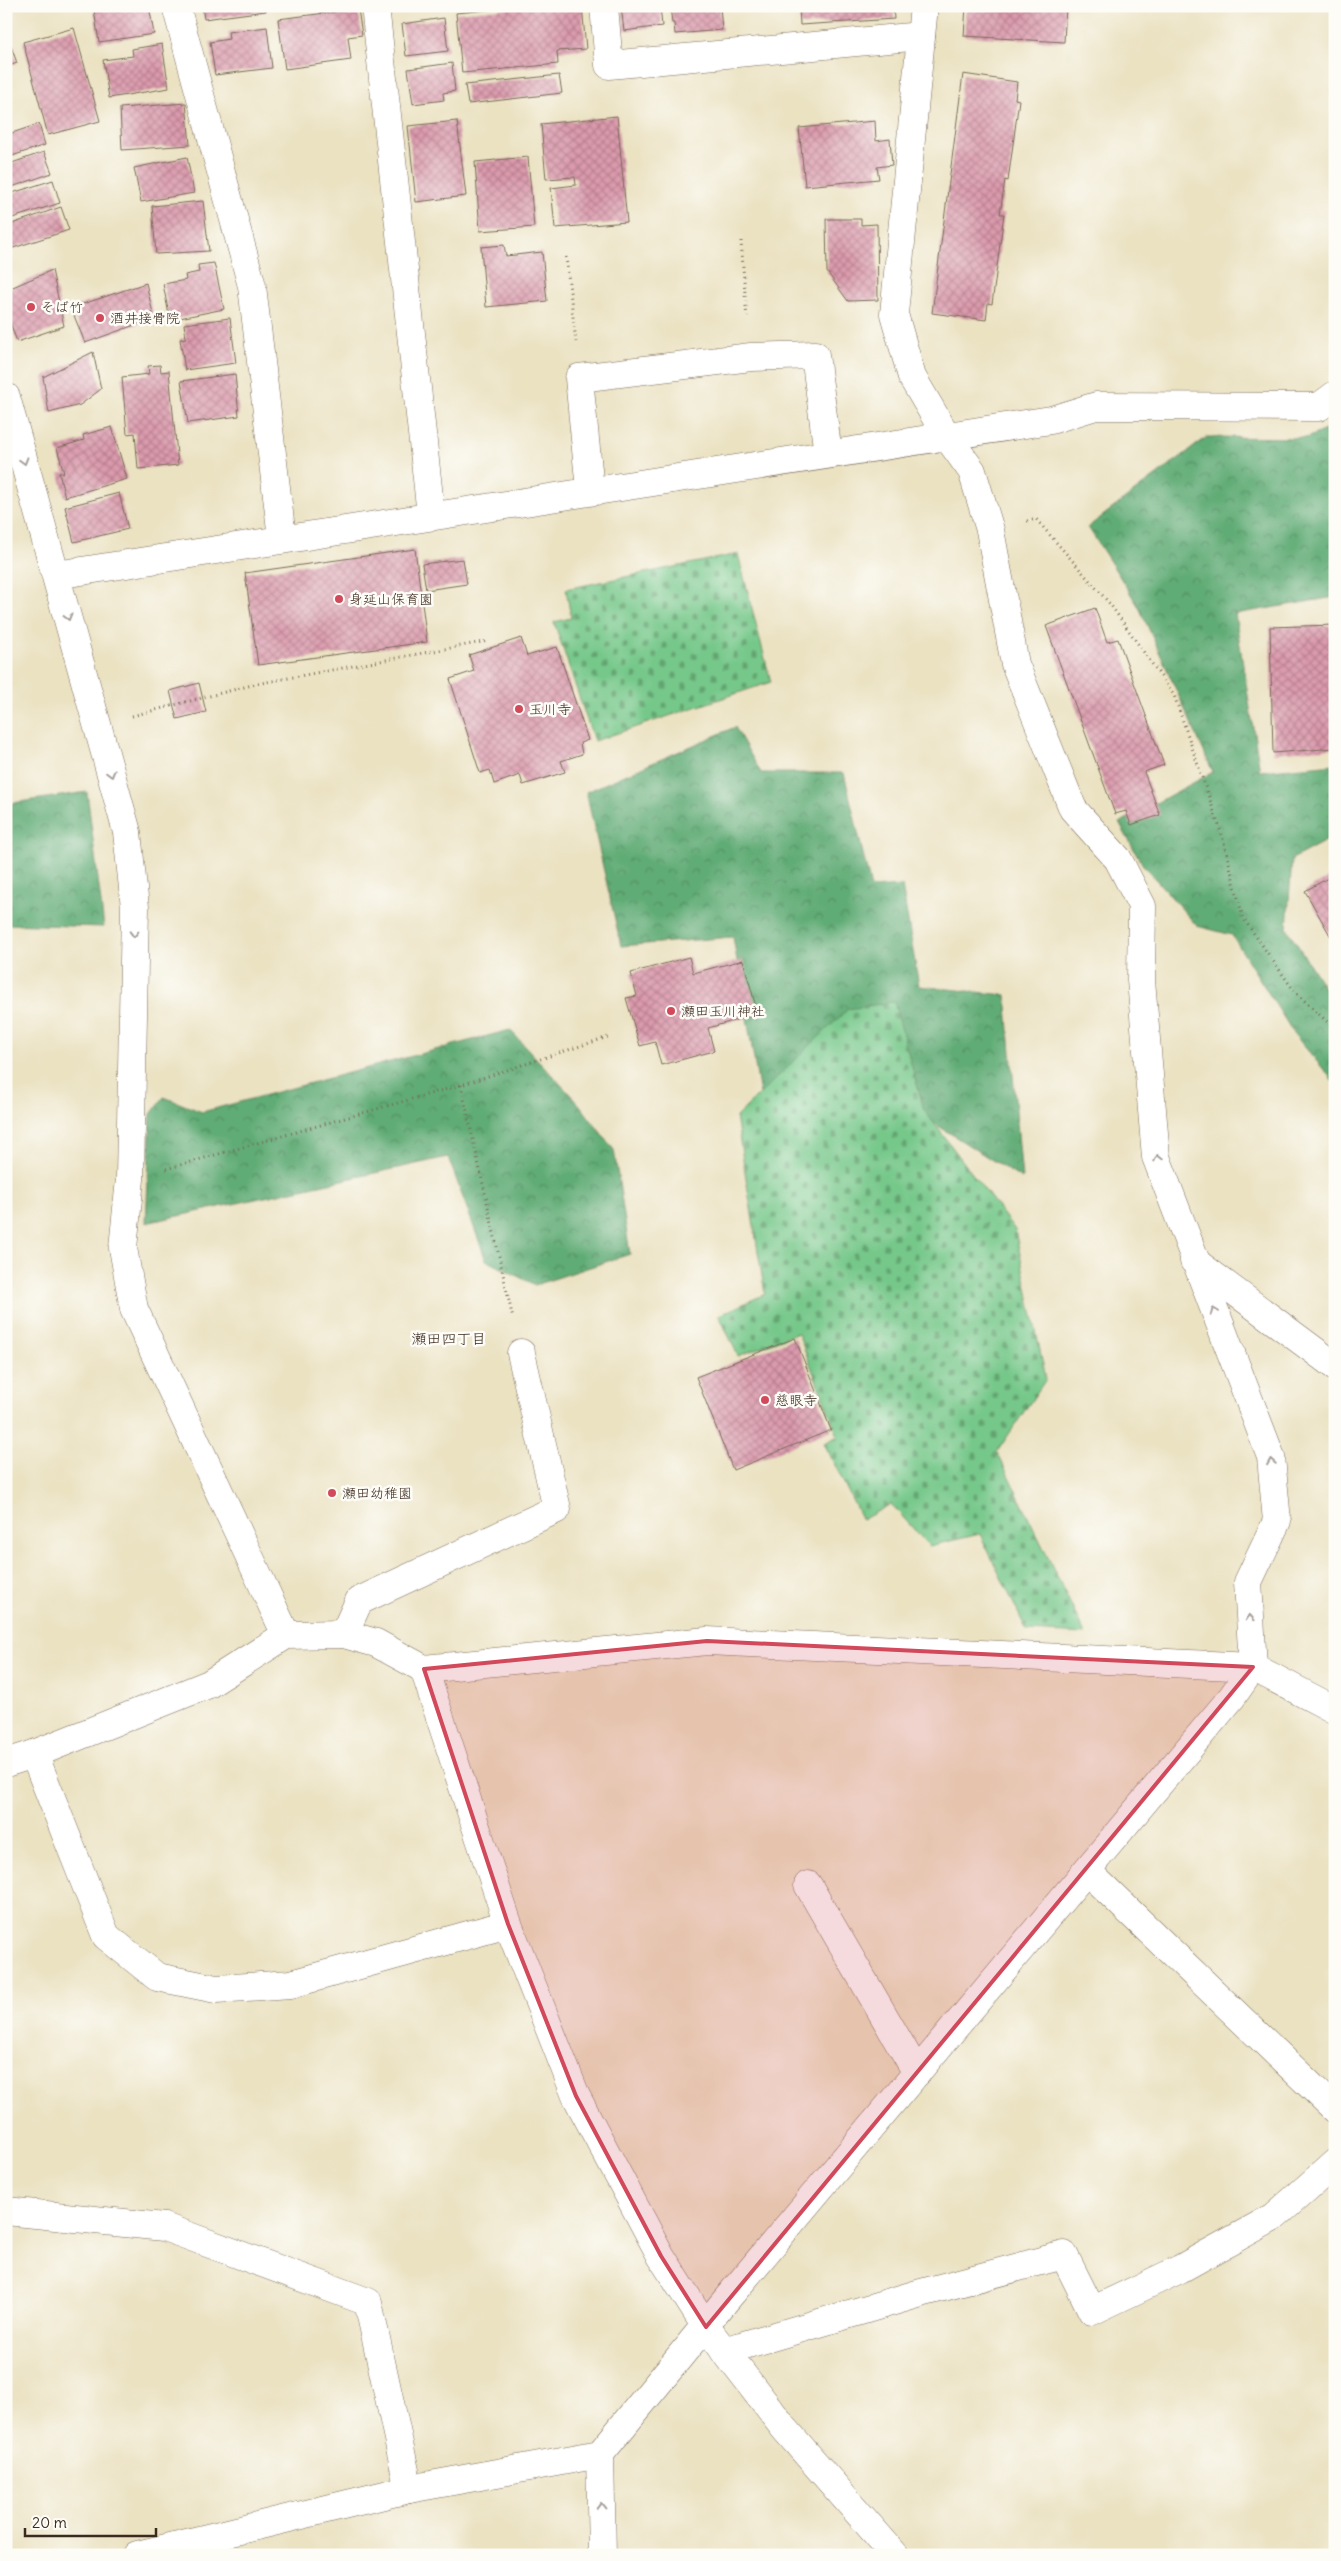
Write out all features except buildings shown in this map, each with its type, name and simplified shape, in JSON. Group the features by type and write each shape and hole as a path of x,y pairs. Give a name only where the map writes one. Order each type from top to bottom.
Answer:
{"street":[{"path":"176,6 252,286 282,538"},
{"path":"375,6 431,515"},
{"path":"604,6 609,65 921,36"},
{"path":"137,2555 409,2489 600,2454 1087,1871 1232,1696 1253,1667 1248,1582 1277,1521 1271,1457 1194,1261 1156,1157 1141,980 1142,906 1118,859 1074,809 1016,664 990,530 972,471 946,435 912,377 894,314 924,6"},
{"path":"590,490 579,378 750,357 815,355 828,454"},
{"path":"56,574 1051,420 1096,406 1319,408 1335,395"},
{"path":"6,397 127,832 135,907 130,1179 123,1248 134,1309 286,1635"},
{"path":"1194,1261 1335,1366"},
{"path":"344,1634 359,1600 557,1509 521,1353"},
{"path":"6,1763 34,1754 209,1684 286,1635 344,1634 376,1643 424,1670 707,1641 1253,1667 1335,1710"},
{"path":"424,1670 508,1924 576,2096 661,2256 706,2327 784,2428 895,2555"},
{"path":"34,1754 106,1936 157,1977 216,1989 291,1984 508,1924"},
{"path":"1087,1871 1335,2108"},
{"path":"808,1885 917,2073"},
{"path":"724,2351 921,2293 1064,2255 1092,2311 1180,2268 1274,2217 1335,2162"},
{"path":"6,2211 164,2227 368,2302 409,2489"},
{"path":"600,2454 602,2555"}],"path":[{"path":"741,241 750,357"},
{"path":"566,257 579,378"},
{"path":"990,530 1036,519 1110,604 1174,695 1222,835 1243,918 1295,992 1335,1029"},
{"path":"98,725 256,684 488,642"},
{"path":"178,1165 461,1085 608,1037"},
{"path":"461,1085 521,1353"}],"highlighted area":[{"path":"707,1641 1253,1667 706,2327 661,2256 576,2096 508,1924 424,1669"}],"green space":[{"path":"1335,426 1335,597 1235,614 1260,771 1335,764 1335,836 1292,859 1287,928 1335,1005 1335,1083 1294,1034 1232,935 1197,926 1143,865 1119,823 1213,772 1139,607 1088,527 1207,437 1306,438"},
{"path":"738,554 771,682 594,741 554,622 571,618 566,589"},
{"path":"735,727 761,773 844,773 871,888 902,886 919,986 1006,995 1022,1179 896,1099 876,1015 760,1094 733,937 621,946 586,792"},
{"path":"87,792 104,927 6,924 6,804"},
{"path":"894,1002 924,1110 1015,1230 1046,1379 997,1452 1085,1634 1027,1631 980,1534 929,1546 891,1504 862,1520 824,1443 838,1436 798,1333 738,1356 719,1315 765,1294 736,1117 848,1009"},
{"path":"510,1030 579,1104 614,1150 630,1254 535,1285 486,1260 448,1157 146,1223 151,1114 164,1097 202,1112"}],"place":[{"name":"そば竹","path":"31,307"},
{"name":"酒井接骨院","path":"100,318"},
{"name":"身延山保育園","path":"339,599"},
{"name":"玉川寺","path":"519,709"},
{"name":"瀬田玉川神社","path":"671,1011"},
{"name":"慈眼寺","path":"765,1400"},
{"name":"瀬田幼稚園","path":"332,1493"}],"district":[{"name":"瀬田四丁目","path":"449,1338"}]}
